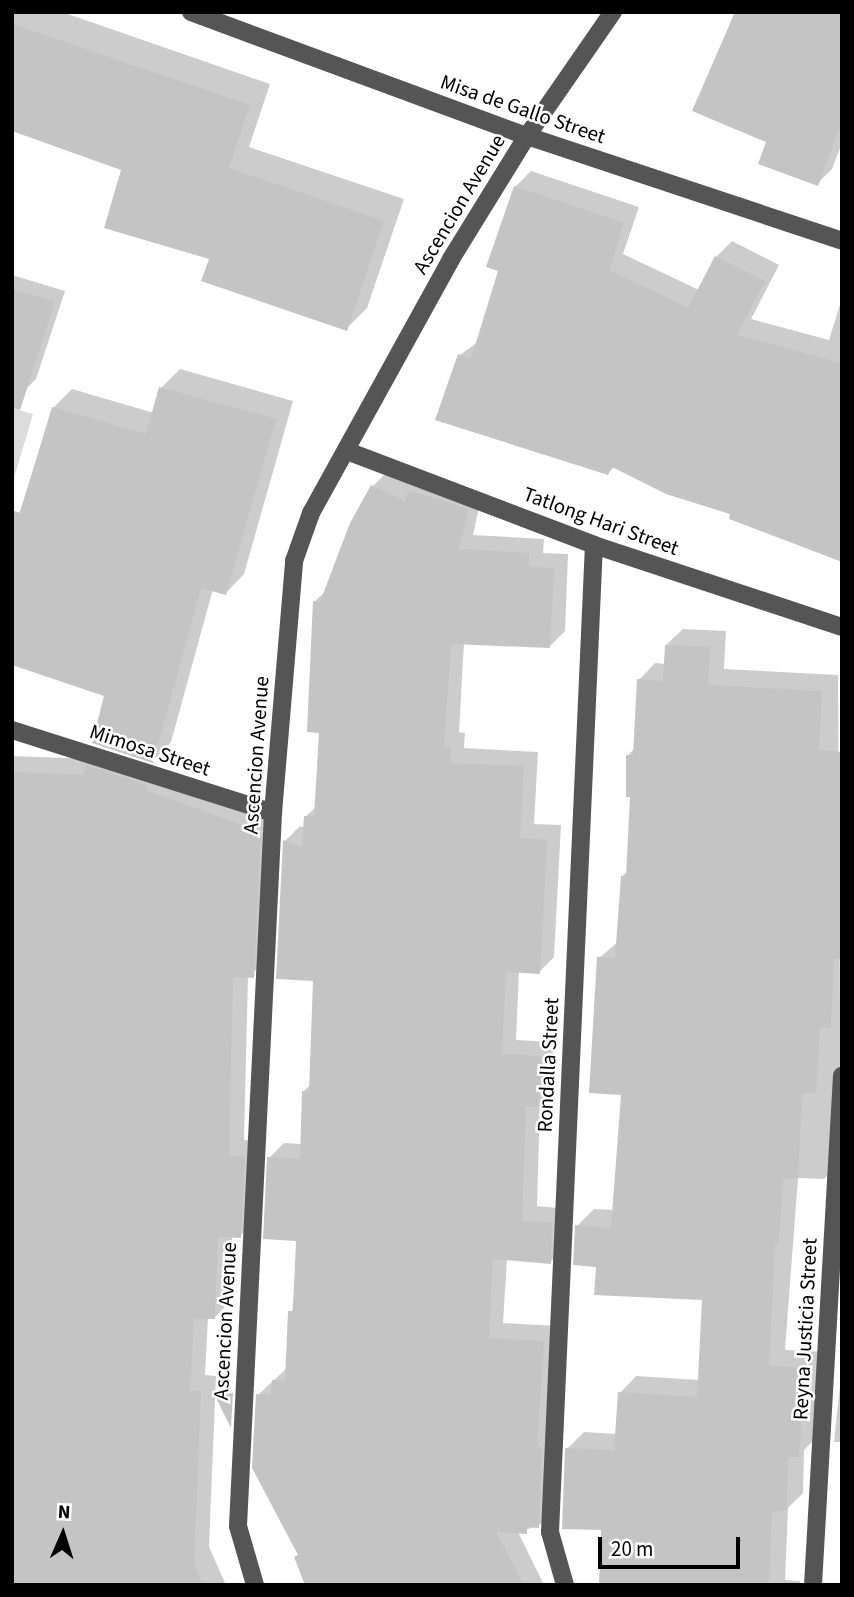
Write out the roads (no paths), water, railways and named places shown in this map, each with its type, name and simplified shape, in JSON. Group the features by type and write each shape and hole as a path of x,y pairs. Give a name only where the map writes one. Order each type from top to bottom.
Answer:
{"street":[{"name":"Misa de Gallo Street","path":"191,12 527,136 842,241"},
{"name":"Ascencion Avenue","path":"255,1585 238,1527 274,813 293,561 311,513 451,259 527,136 613,12"},
{"name":"Tatlong Hari Street","path":"347,451 594,545 842,627"},
{"name":"Rondalla Street","path":"565,1585 550,1532 594,545"},
{"name":"Mimosa Street","path":"12,730 274,813"},
{"name":"Reyna Justicia Street","path":"813,1585 842,1076"}]}
